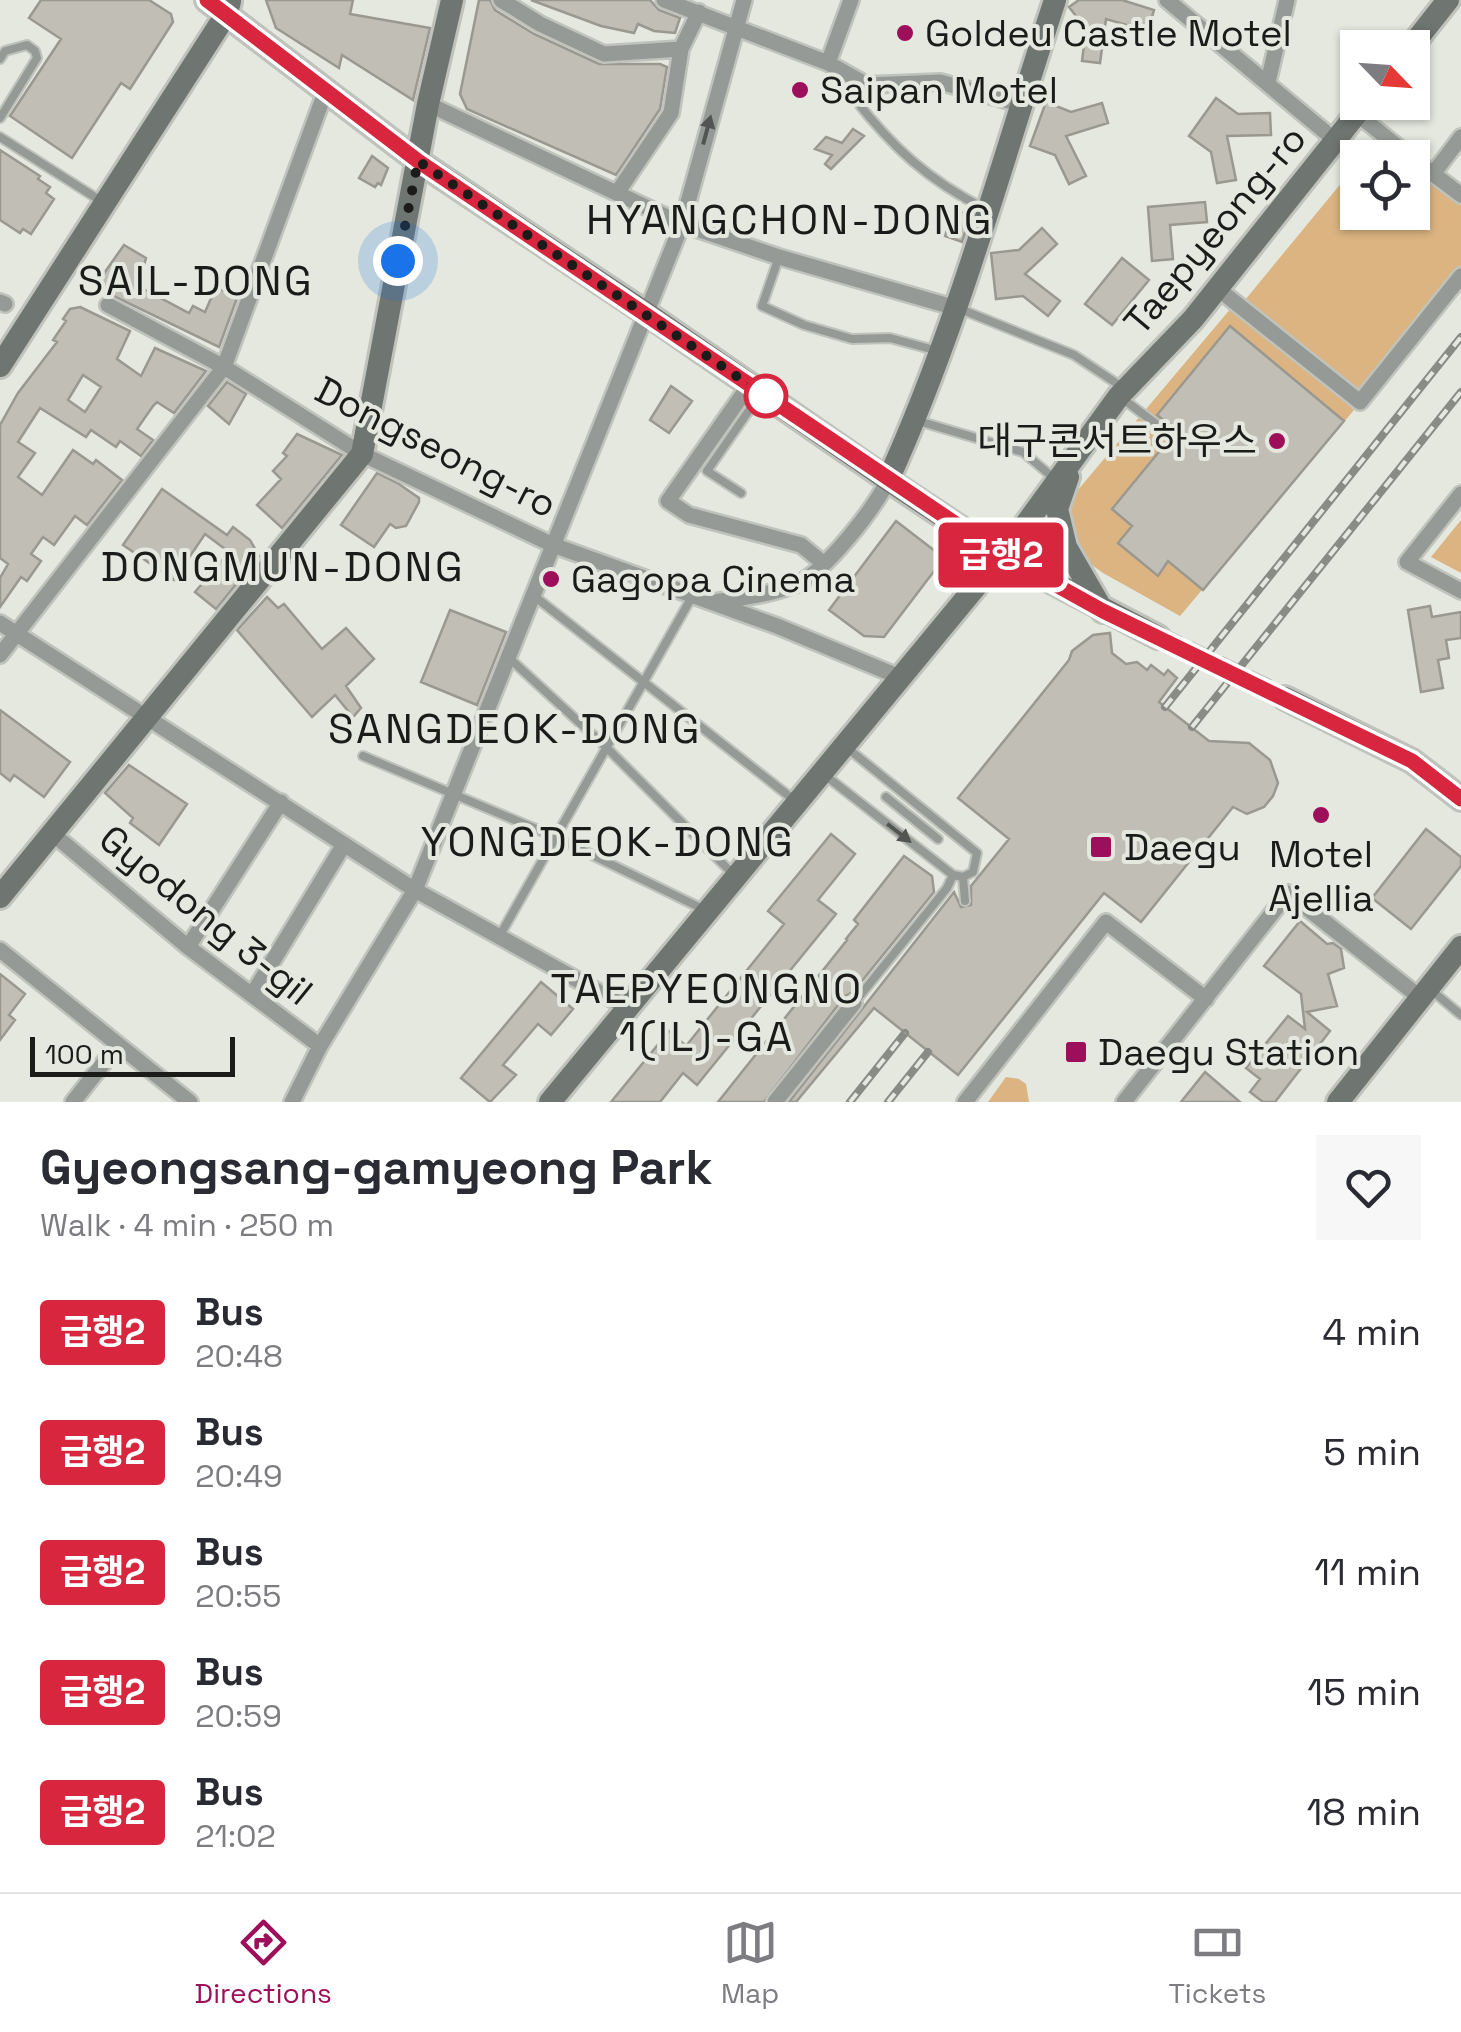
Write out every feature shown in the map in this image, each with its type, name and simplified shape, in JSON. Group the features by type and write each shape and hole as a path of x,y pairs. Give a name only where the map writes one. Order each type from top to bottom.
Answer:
{"main road":[{"path":"207,0 229,6 326,90 418,161 888,480 1002,555 1158,638"},
{"path":"0,897 362,454 428,104 452,0"},
{"path":"888,480 915,420 956,308 1054,0"},
{"path":"1422,30 1440,3"},
{"path":"0,366 229,6"},
{"name":"Taepyeong-ro","path":"550,1102 1002,555 1122,393 1217,288 1353,120"},
{"path":"1074,456 1057,508 1066,547 1103,611"},
{"path":"1286,698 1412,761 1461,799"},
{"path":"1350,1097 1461,948"}],"street":[{"path":"501,0 540,24 604,54 680,49"},
{"path":"664,0 828,63 867,85 940,82 1020,104"},
{"path":"292,1102 320,1046 415,890 682,224 744,0"},
{"path":"828,63 851,0"},
{"path":"1167,0 1336,141"},
{"path":"1268,82 1287,0"},
{"path":"617,193 671,112 680,49 699,12"},
{"path":"0,655 224,367 326,90"},
{"path":"428,104 682,224 956,308"},
{"name":"Taepyeong-ro","path":"1374,120 1394,140"},
{"path":"1432,174 1461,137"},
{"name":"Taepyeong-ro","path":"1432,174 1461,195"},
{"path":"1217,288 1360,402 1461,276"},
{"name":"Dongseong-ro","path":"108,305 224,367 362,454 554,545 712,602 902,678"},
{"path":"756,388 668,502 690,516 801,545 823,563"},
{"path":"712,602 760,596 801,583 870,513 888,480"},
{"path":"1461,494 1406,562 1461,591"},
{"path":"0,623 415,890 626,1007"},
{"path":"188,947 281,802"},
{"name":"Gyodong 3-gil","path":"52,834 188,947 320,1046"},
{"path":"252,995 344,846"},
{"path":"1124,1102 1288,893 1426,994"},
{"path":"965,1102 1106,922 1206,998"},
{"path":"0,950 182,1100"},
{"path":"775,1102 854,1003"},
{"path":"73,1102 117,1046"}],"lane":[{"path":"0,59 6,51 26,45 35,51 36,58 0,118"},
{"path":"854,98 888,141 948,190 988,210"},
{"path":"0,136 105,204"},
{"path":"779,256 762,306 804,325 852,339 890,338 938,351"},
{"name":"Taepyeong-ro","path":"956,308 1074,354 1122,393"},
{"path":"741,493 707,472 756,388"},
{"path":"1122,393 1172,436"},
{"path":"915,420 1023,452 1056,480"},
{"path":"533,595 798,803"},
{"path":"498,937 693,595"},
{"path":"508,658 606,747 736,876"},
{"path":"845,746 977,853 973,872 958,876 947,888 854,1003"},
{"path":"362,756 555,837 707,911"},
{"path":"822,773 958,876 965,901"},
{"path":"886,796 938,839"},
{"path":"924,853 948,828"},
{"path":"1426,994 1461,1015"}],"shaded area":[{"path":"1430,172 1461,195 1461,276 1360,402 1240,306 1340,185 1340,230 1430,230"},
{"path":"1232,307 1354,410 1180,616 1082,558 1065,523 1072,497"},
{"path":"1461,520 1461,573 1431,557"},
{"path":"1006,1077 1026,1084 1029,1102 988,1102"}],"building":[{"path":"41,0 149,0 171,14 173,22 130,89 121,83 72,158 10,116 61,39 29,18"},
{"path":"266,0 353,0 350,14 430,28 413,100 342,55 339,68 276,28"},
{"path":"479,0 490,0 495,10 534,34 599,64 667,67 660,109 616,175 467,109 460,94"},
{"path":"531,0 650,0 659,10 680,18 675,33 654,31 638,24 634,33 601,26"},
{"path":"1079,0 1122,0 1154,10 1148,31 1106,19 1100,63 1082,61 1086,29 1069,7"},
{"path":"1216,98 1238,114 1270,113 1271,135 1227,136 1236,180 1217,183 1211,152 1189,136"},
{"path":"1046,102 1071,112 1102,103 1108,123 1066,136 1086,176 1069,184 1055,155 1030,146"},
{"path":"853,129 864,136 831,169 825,164 832,155 815,149 826,137 842,143"},
{"path":"0,150 50,187 46,193 54,199 31,234 23,229 20,233 0,220"},
{"path":"372,156 388,168 381,185 375,187 359,178"},
{"path":"1205,202 1207,222 1170,225 1173,259 1152,261 1148,207"},
{"path":"953,210 971,215 962,242 945,236"},
{"path":"1042,228 1057,244 1025,274 1060,301 1048,316 1023,296 996,299 991,253 1019,250"},
{"path":"124,245 146,258 138,286 189,313 193,306 205,312 216,287 237,298 219,347 103,291 100,279"},
{"path":"1122,258 1149,280 1112,325 1085,304"},
{"path":"80,307 130,331 117,359 141,376 155,348 206,371 174,413 157,402 153,406 137,429 153,440 141,456 120,441 116,447 91,430 86,437 40,408 18,442 35,453 18,477 42,495 73,450 93,464 96,460 122,480 87,525 75,516 54,545 43,537 31,554 41,561 27,581 21,577 0,607 0,578 8,564 0,558 0,425 18,393 57,342 53,340 70,309","holes":["83,375 101,387 85,412 68,400"]},
{"name":"대구콘서트하우스","path":"1230,326 1344,421 1203,590 1168,561 1158,576 1118,543 1132,526 1112,509 1167,442 1178,440 1177,431 1157,415"},
{"path":"227,382 246,394 229,424 208,406"},
{"path":"671,386 692,401 669,433 650,420"},
{"path":"297,434 342,455 282,528 257,505 281,479 273,471 287,456 283,453"},
{"path":"377,473 399,484 419,502 406,526 396,528 390,524 374,547 341,525"},
{"path":"162,489 227,535 233,527 250,540 259,556 216,609 195,592 229,552 205,534 174,580 123,545"},
{"path":"896,521 944,558 884,637 864,636 829,610"},
{"path":"267,597 278,608 284,604 322,649 346,628 374,659 346,686 361,708 353,717 335,695 312,717 237,630"},
{"path":"1430,606 1432,617 1461,612 1461,638 1446,640 1449,658 1438,660 1443,688 1421,692 1408,610"},
{"path":"450,610 506,632 477,705 421,682"},
{"path":"1110,633 1112,653 1126,664 1137,662 1147,670 1151,665 1164,675 1168,670 1177,678 1159,702 1209,741 1249,743 1270,760 1278,783 1273,796 1264,807 1247,814 1233,807 1141,922 1104,893 958,1075 874,1008 796,1102 789,1102 954,892 961,907 971,905 971,886 1009,839 958,798 1069,660 1072,651 1093,635"},
{"path":"0,710 70,762 44,797 14,775 10,781 0,773"},
{"path":"129,765 187,804 159,845 130,823 133,818 105,793"},
{"path":"1426,829 1461,857 1461,866 1411,929 1372,898"},
{"path":"831,834 855,854 818,900 836,914 697,1085 683,1073 660,1102 611,1102 669,1031 686,1046 784,924 768,911"},
{"path":"904,856 932,876 934,892 853,992 845,996 764,1102 718,1102 847,940 858,924 854,920"},
{"path":"1300,921 1327,944 1341,949 1344,968 1328,974 1337,1006 1307,1012 1330,1031 1275,1102 1263,1102 1250,1092 1260,1079 1246,1068 1288,1016 1305,1029 1301,994 1264,966"},
{"path":"0,974 25,994 9,1015 15,1020 0,1040"},
{"path":"541,982 573,1009 551,1035 538,1024 503,1065 516,1075 490,1102 461,1078"},
{"path":"1205,1072 1240,1102 1181,1102"}],"tunnel":[{"path":"1158,637 1285,698"}],"railway":[{"path":"1165,707 1461,337"},
{"path":"1192,727 1461,392"},
{"path":"850,1102 905,1033"},
{"path":"888,1102 928,1052"}],"bus line":[{"name":"급행2","path":"207,0 418,161 1002,555 1103,611 1412,761 1461,799"}],"place":[{"name":"Goldeu Castle Motel","path":"905,33"},
{"name":"Saipan Motel","path":"800,90"},
{"name":"대구콘서트하우스","path":"1277,441"},
{"name":"Gagopa Cinema","path":"551,579"},
{"name":"Motel Ajellia","path":"1321,815"},
{"name":"Daegu","path":"1101,847"},
{"name":"Daegu Station","path":"1076,1052"}],"district":[{"name":"HYANGCHON-DONG","path":"790,219"},
{"name":"SAIL-DONG","path":"196,280"},
{"name":"DONGMUN-DONG","path":"283,566"},
{"name":"SANGDEOK-DONG","path":"515,728"},
{"name":"YONGDEOK-DONG","path":"608,841"},
{"name":"TAEPYEONGNO 1(IL)-GA","path":"707,1012"}],"route":[{"path":"398,261 418,161 766,396"}]}
